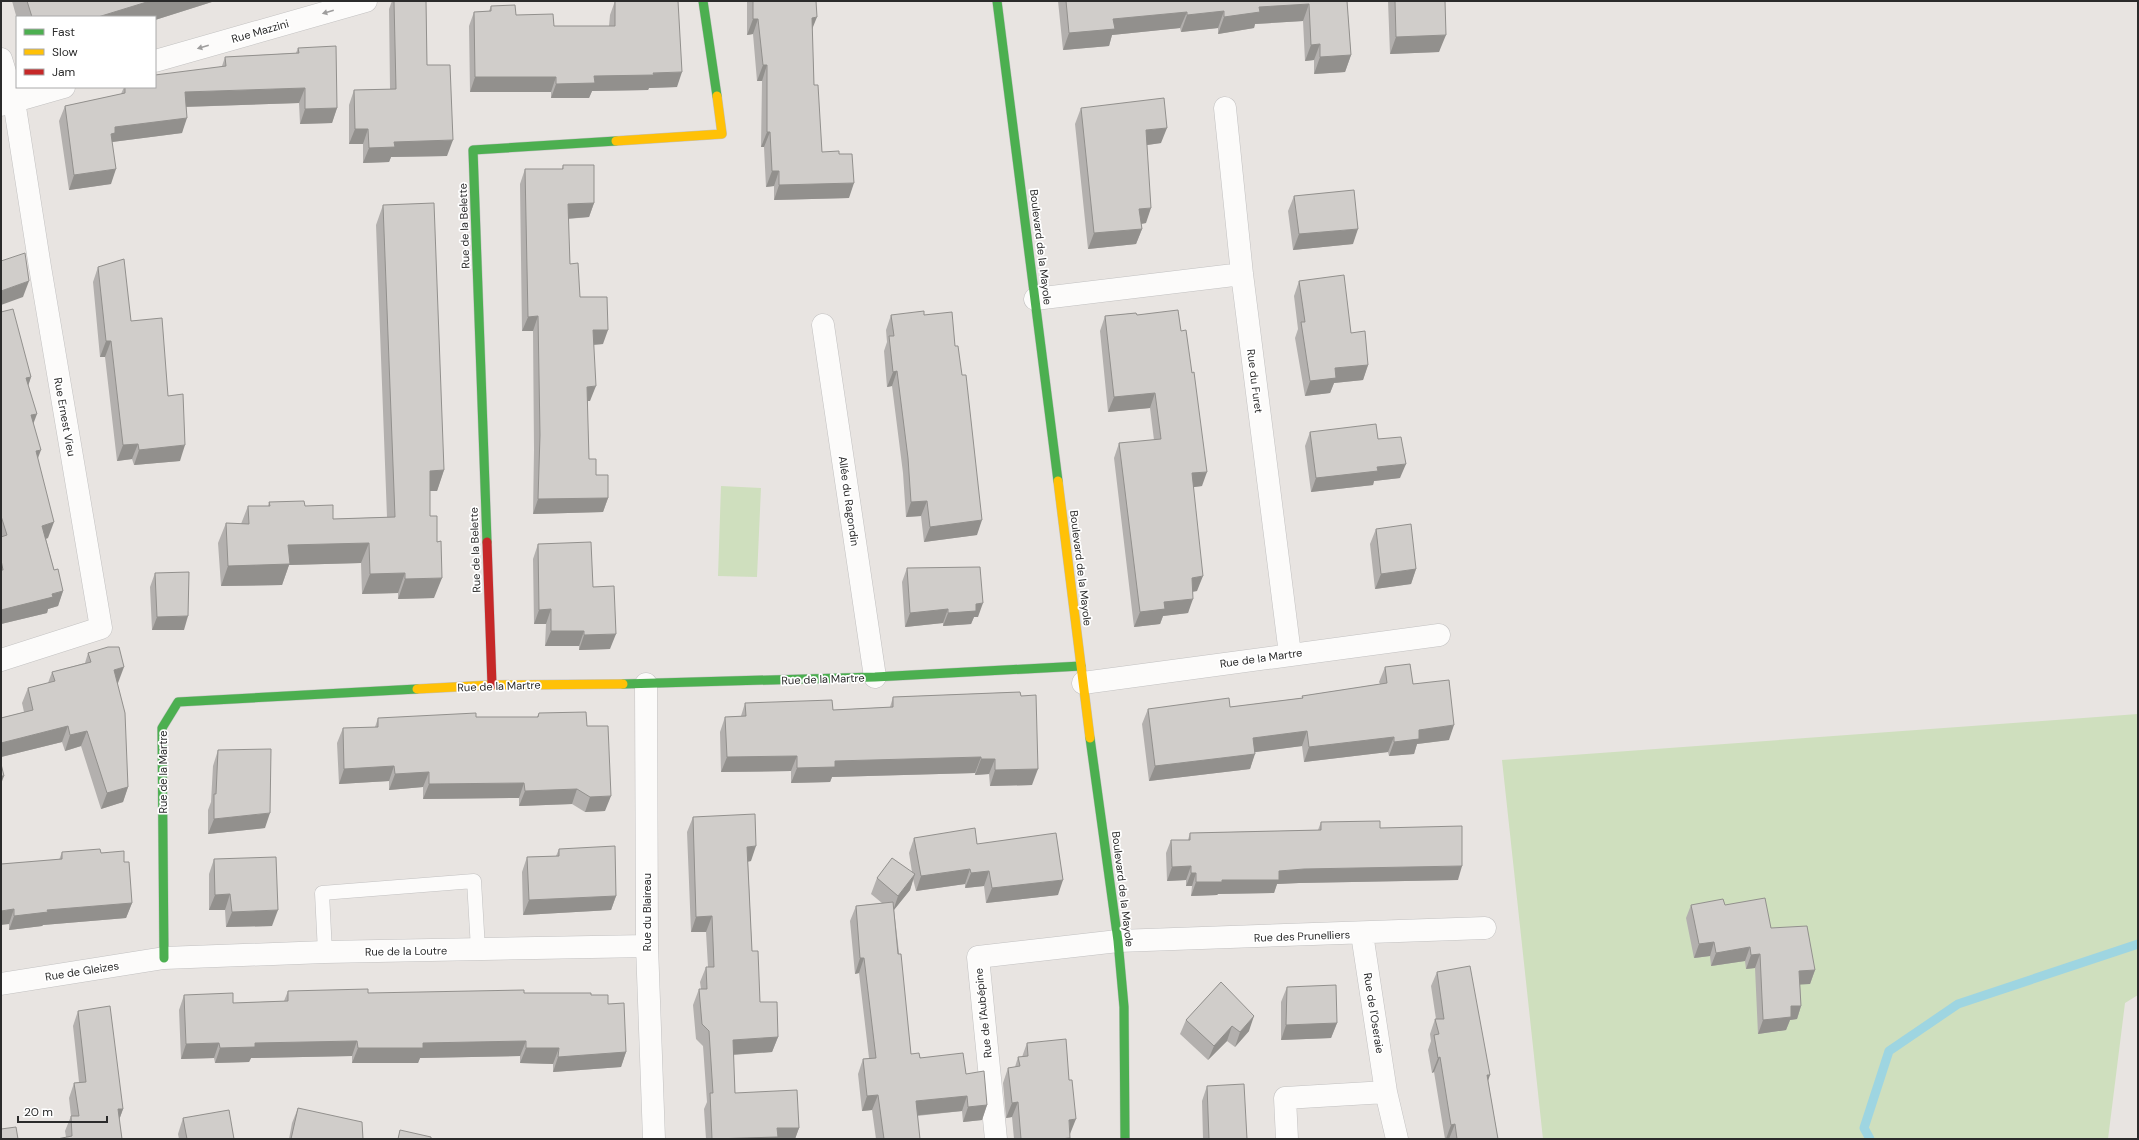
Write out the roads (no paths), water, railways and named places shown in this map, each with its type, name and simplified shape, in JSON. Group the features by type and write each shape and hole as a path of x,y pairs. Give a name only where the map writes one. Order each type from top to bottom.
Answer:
{"street":[{"name":"Rue Mazzini","path":"156,61 366,1"},
{"name":"Rue de la Belette","path":"492,685 473,150 722,134 703,1"},
{"name":"Boulevard de la Mayole","path":"997,1 1082,674 1118,941 1124,1007 1125,1139"},
{"path":"1,59 8,103 60,88"},
{"name":"Rue Ernest Vieu","path":"1,660 101,628 42,283 8,103"},
{"name":"Rue du Furet","path":"1225,108 1242,274 1290,654"},
{"path":"1035,299 1242,274"},
{"name":"Allée du Ragondin","path":"823,325 874,677"},
{"name":"Rue de la Martre","path":"164,958 162,728 178,702 492,685 646,684 874,677 1082,674 1290,654 1439,635"},
{"name":"Rue du Blaireau","path":"646,684 647,946 654,1139"},
{"name":"Rue des Prunelliers","path":"1118,941 1362,934 1485,928"},
{"name":"Rue de l'Oseraie","path":"1362,934 1386,1092 1397,1139"},
{"name":"Rue de l'Aubépine","path":"996,1139 978,957 1118,941"},
{"name":"Rue de la Loutre","path":"164,958 325,952 647,946"},
{"name":"Rue de Gleizes","path":"1,984 164,958"},
{"path":"1287,1139 1285,1098 1386,1092"}],"lane":[{"path":"325,952 322,893 474,881 478,949"}],"waterway":[{"path":"1870,1139 1864,1128 1889,1051 1958,1004 2138,944"}]}
